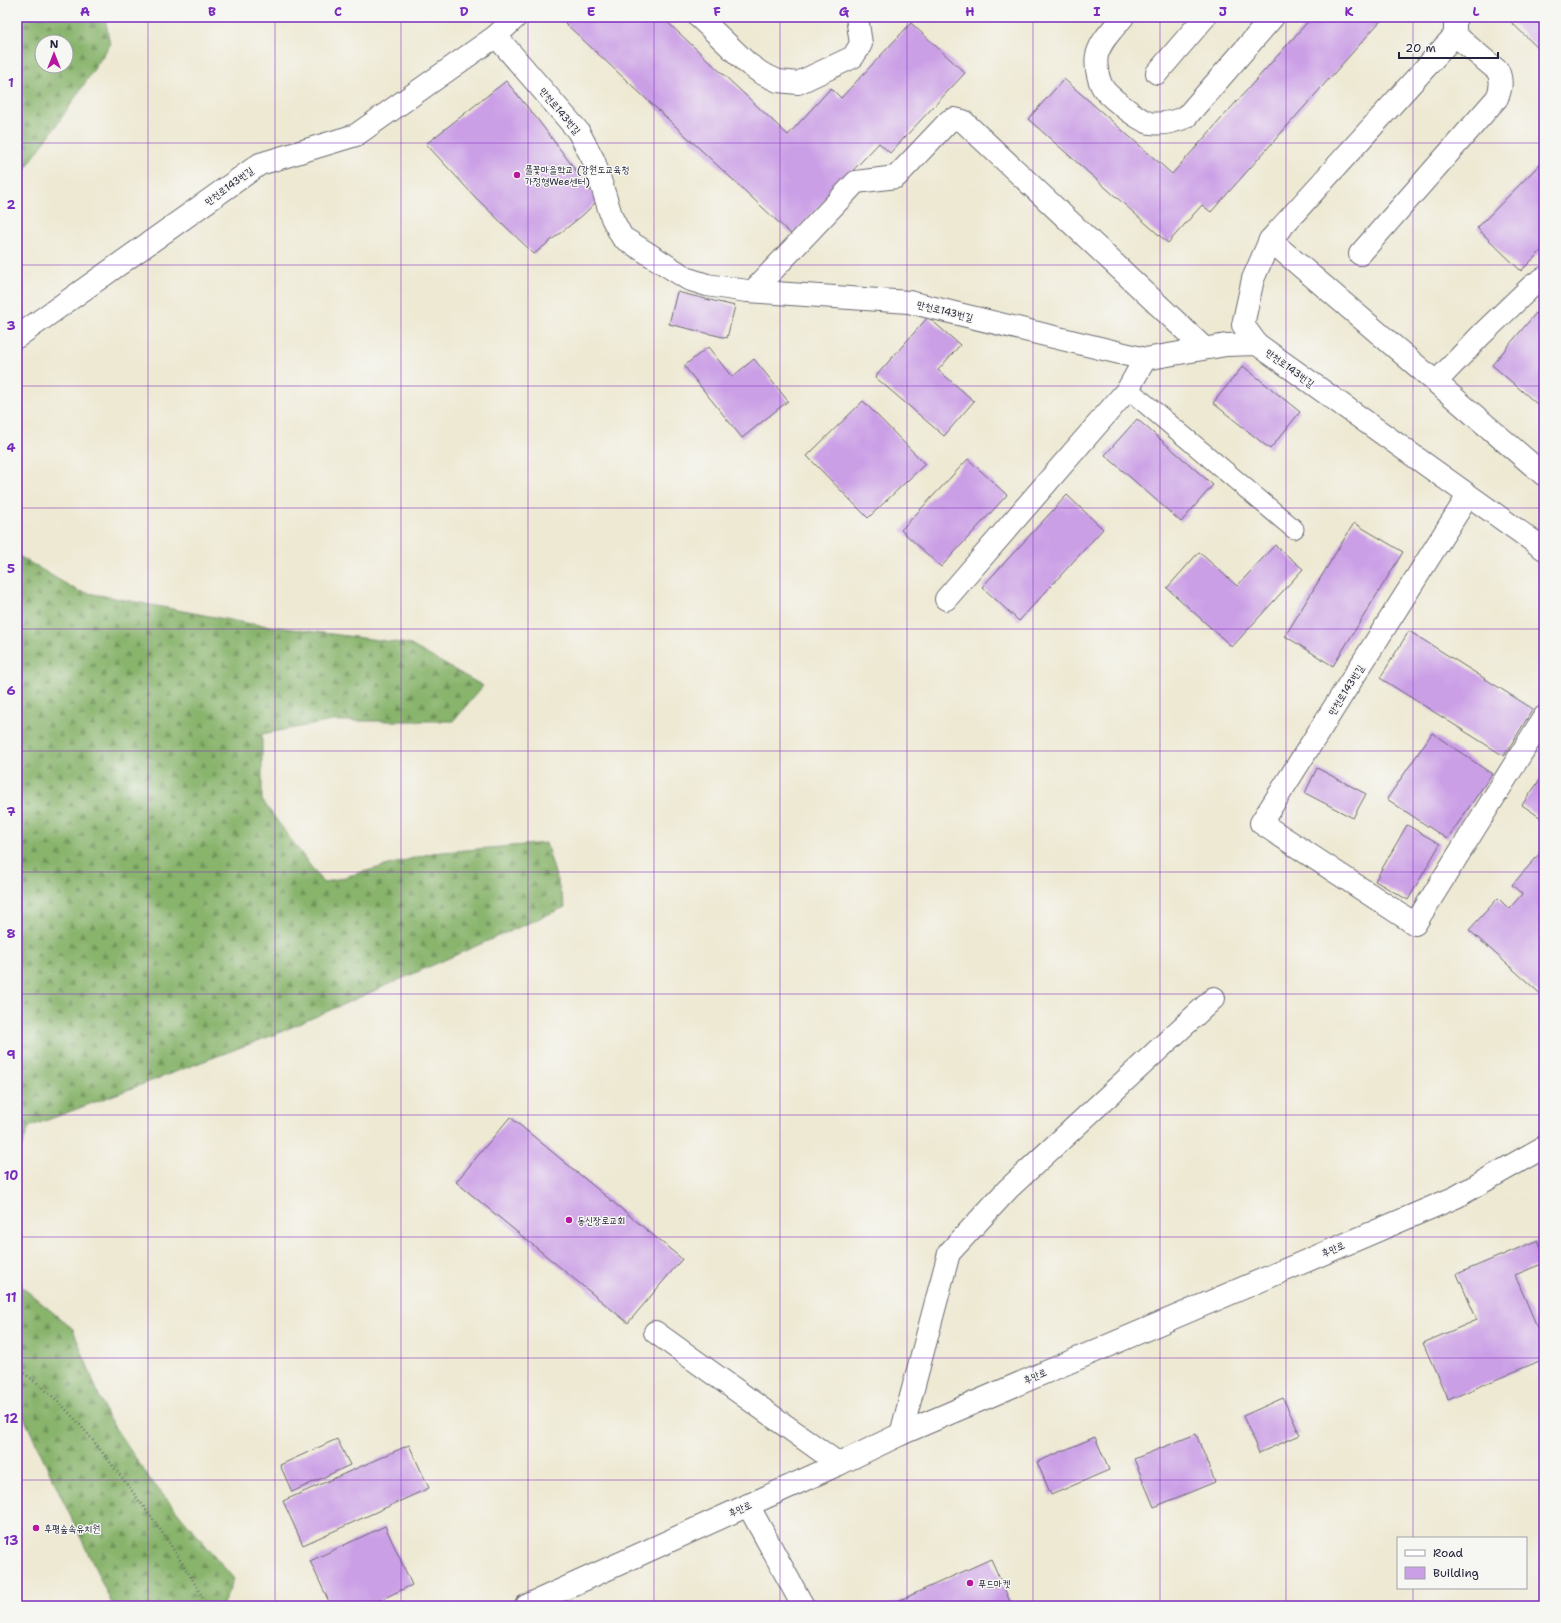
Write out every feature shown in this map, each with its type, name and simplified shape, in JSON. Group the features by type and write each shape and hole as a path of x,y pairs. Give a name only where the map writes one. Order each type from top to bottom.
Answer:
{"street":[{"path":"499,27 516,17"},
{"path":"699,17 747,63 761,73 778,81 798,83 853,57 861,44 857,17"},
{"path":"1123,17 1100,45 1097,56 1099,79 1103,88 1137,117 1148,122 1161,124 1174,122 1186,117 1274,17"},
{"path":"1157,73 1205,17"},
{"path":"1256,344 1243,325 1254,279 1270,240 1455,26 1498,71 1501,77 1500,91 1497,98 1360,254"},
{"name":"만천로143번길","path":"17,338 260,164 356,134 499,27 578,131 594,161 612,218 622,236 688,279 727,289 909,302 1145,359 1226,344 1256,344 1544,549"},
{"path":"754,290 856,182 896,177 949,121 958,119 963,121 1204,348"},
{"path":"1270,240 1544,475"},
{"path":"1436,382 1482,334 1532,286 1544,278"},
{"path":"946,599 1128,390 1145,359"},
{"name":"만천로143번길","path":"1468,496 1261,823 1415,924 1544,717"},
{"path":"901,1434 949,1253 1008,1190 1214,998"},
{"name":"후만로","path":"526,1606 839,1464 901,1434 1456,1197 1544,1147"},
{"path":"655,1332 839,1464"},
{"path":"748,1505 803,1606"}],"lane":[{"path":"1128,390 1294,529"}],"path":[{"path":"17,1369 48,1392 88,1434 158,1525 191,1576 207,1606"}],"green space":[{"path":"17,17 105,17 110,45 61,119 17,180"},
{"path":"17,555 78,591 246,623 409,644 483,686 453,721 332,721 262,734 262,800 323,883 432,853 546,843 565,907 276,1034 29,1127 17,1158"},
{"path":"17,1270 22,1287 73,1329 107,1416 149,1478 234,1579 222,1606 113,1606 17,1403"}],"building":[{"path":"570,17 662,17 788,135 831,88 841,98 911,23 965,73 890,153 879,143 792,235 565,23"},
{"path":"1312,17 1384,17 1211,212 1202,205 1168,243 1028,119 1064,79 1172,174"},
{"path":"1506,17 1544,17 1544,54"},
{"name":"풀꽃마을학교 (강원도교육청 가정형Wee센터)","path":"506,81 538,120 598,200 583,215 534,254 476,198 426,144"},
{"path":"1544,160 1544,248 1521,271 1477,228"},
{"path":"677,292 735,306 727,338 669,324"},
{"path":"1536,313 1544,320 1544,410 1492,365"},
{"path":"928,317 960,345 938,370 974,401 944,436 875,377"},
{"path":"708,347 732,377 754,359 788,401 742,438 684,366"},
{"path":"1243,366 1300,412 1270,449 1213,403"},
{"path":"863,401 925,464 868,518 807,456"},
{"path":"1137,419 1213,485 1181,522 1105,455"},
{"path":"968,459 1007,495 941,567 901,530"},
{"path":"1067,495 1103,529 1019,621 982,587"},
{"path":"1354,523 1403,552 1333,666 1285,636"},
{"path":"1275,545 1303,569 1232,647 1167,588 1199,552 1237,586"},
{"path":"1409,631 1533,709 1504,756 1380,678"},
{"path":"1432,733 1492,774 1447,839 1387,799"},
{"path":"1317,768 1366,794 1353,818 1305,793"},
{"path":"1544,774 1544,820 1522,805"},
{"path":"1407,825 1440,844 1408,900 1375,881"},
{"path":"1544,849 1544,997 1469,930 1498,898 1509,909 1522,894 1512,885"},
{"name":"동신장로교회","path":"510,1117 682,1259 628,1323 456,1182"},
{"path":"1538,1240 1544,1254 1544,1263 1515,1275 1544,1343 1544,1359 1448,1400 1423,1343 1477,1320 1457,1274"},
{"path":"1283,1398 1300,1435 1259,1453 1243,1416"},
{"path":"1196,1434 1215,1482 1154,1507 1134,1459"},
{"path":"1095,1437 1109,1470 1051,1495 1037,1462"},
{"path":"337,1439 350,1465 292,1492 280,1465"},
{"path":"409,1445 429,1488 303,1545 283,1501"},
{"path":"385,1526 412,1585 367,1606 331,1606 310,1561"},
{"name":"푸드마켓","path":"991,1559 1012,1606 887,1606"}],"place":[{"name":"풀꽃마을학교 (강원도교육청 가정형Wee센터)","path":"517,175"},
{"name":"동신장로교회","path":"569,1220"},
{"name":"후평숲속유치원","path":"36,1528"},
{"name":"푸드마켓","path":"970,1583"}]}
